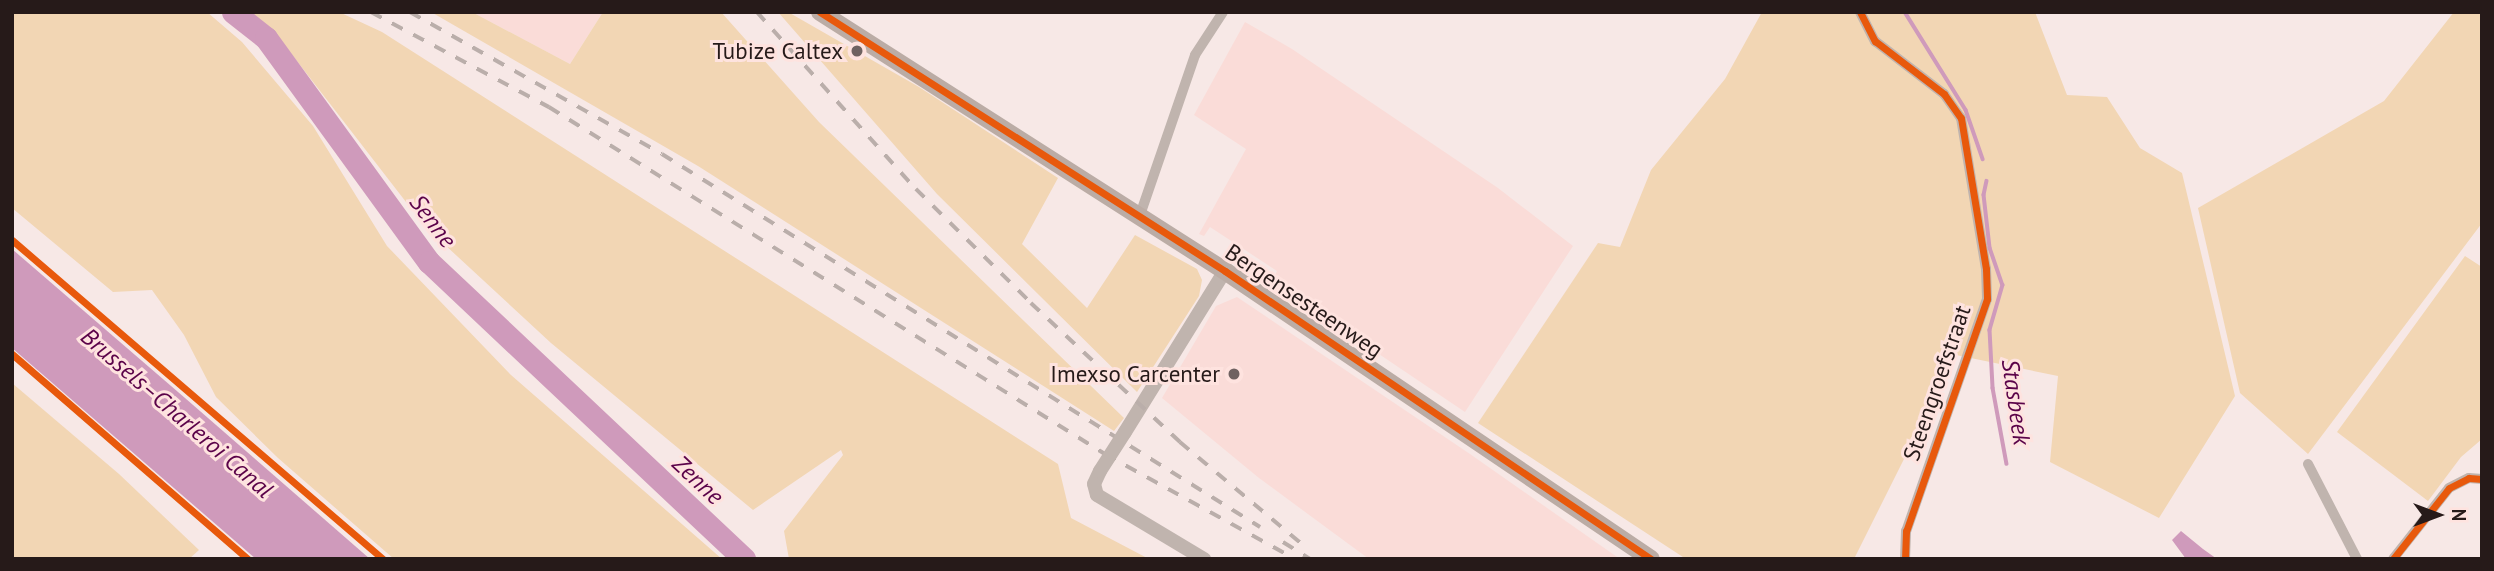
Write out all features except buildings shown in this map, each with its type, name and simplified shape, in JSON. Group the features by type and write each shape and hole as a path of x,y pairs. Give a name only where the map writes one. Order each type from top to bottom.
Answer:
{"main road":[{"name":"Bergensesteenweg","path":"820,12 1226,271 1651,559"}],"street":[{"path":"1140,215 1195,55 1223,12"},
{"name":"Steengroefstraat","path":"1860,12 1875,41 1950,102 1961,117 1972,176 1987,299 1906,531 1905,559"},
{"path":"1204,559 1097,495 1094,484 1226,271"},
{"path":"2308,464 2357,559"},
{"path":"2393,559 2449,488 2469,478 2482,479"}],"shaded area":[{"path":"12,12 207,12 242,42 313,126 387,246 511,375 722,559 394,559 278,458 216,397 184,335 152,290 113,292 12,208"},
{"path":"247,12 339,12 382,32 1058,464 1071,518 1149,559 789,559 784,531 843,455 841,450 753,510 551,343 444,244 406,202 276,34"},
{"path":"431,12 472,12 570,64 603,12 721,12 819,122 1124,418 1114,431 698,166"},
{"path":"472,12 603,12 570,64"},
{"path":"778,12 788,12 919,87 1058,178 1022,244 1087,308 1135,235 1197,269 1202,280 1199,296 1137,392 937,194"},
{"path":"1762,12 2035,12 2067,95 2107,97 2140,148 2182,173 2235,396 2159,518 2050,462 2058,376 1956,355 1854,559 1686,559 1478,423 1598,243 1620,247 1651,170 1725,79"},
{"path":"2454,12 2482,12 2482,223 2308,454 2240,393 2198,208 2384,101"},
{"path":"1245,22 1292,49 1498,188 1573,246 1465,412 1272,282 1277,271 1210,227 1204,236 1199,234 1246,149 1194,115"},
{"path":"2465,256 2482,267 2482,439 2461,457 2428,501 2337,432"},
{"path":"1237,297 1620,559 1369,559 1259,478 1162,398 1216,306"},
{"path":"12,383 119,474 199,550 189,559 12,559"}],"water":[{"name":"Brussels–Charleroi Canal","path":"12,249 370,559 256,559 12,348"},
{"path":"2181,531 2217,559 2186,559 2172,540"}],"waterway":[{"name":"Senne","path":"233,12 266,38 429,262 744,559"},
{"name":"Stasbeek","path":"1905,12 1966,110 1983,159"},
{"name":"Stasbeek","path":"1987,181 1984,195 1990,248 2003,285 1990,330 1993,388 2007,464"}],"railway":[{"path":"371,12 549,107 1105,454 1290,556"},
{"path":"410,12 662,154 1260,527"},
{"path":"757,12 916,189 1031,303 1180,442 1302,544"},
{"path":"1283,542 1310,559"}],"cycle path":[{"path":"820,12 1225,271 1651,559"},
{"path":"1860,12 1875,41 1944,94 1961,118 1986,269 1987,299 1906,531 1905,559"},
{"path":"12,240 383,559"},
{"path":"12,354 248,559"},
{"path":"2393,559 2449,488 2469,478 2482,479"}],"place":[{"name":"Tubize Caltex","path":"857,51"},
{"name":"Imexso Carcenter","path":"1234,374"}],"water label":[{"name":"Zenne","path":"698,480"}]}
